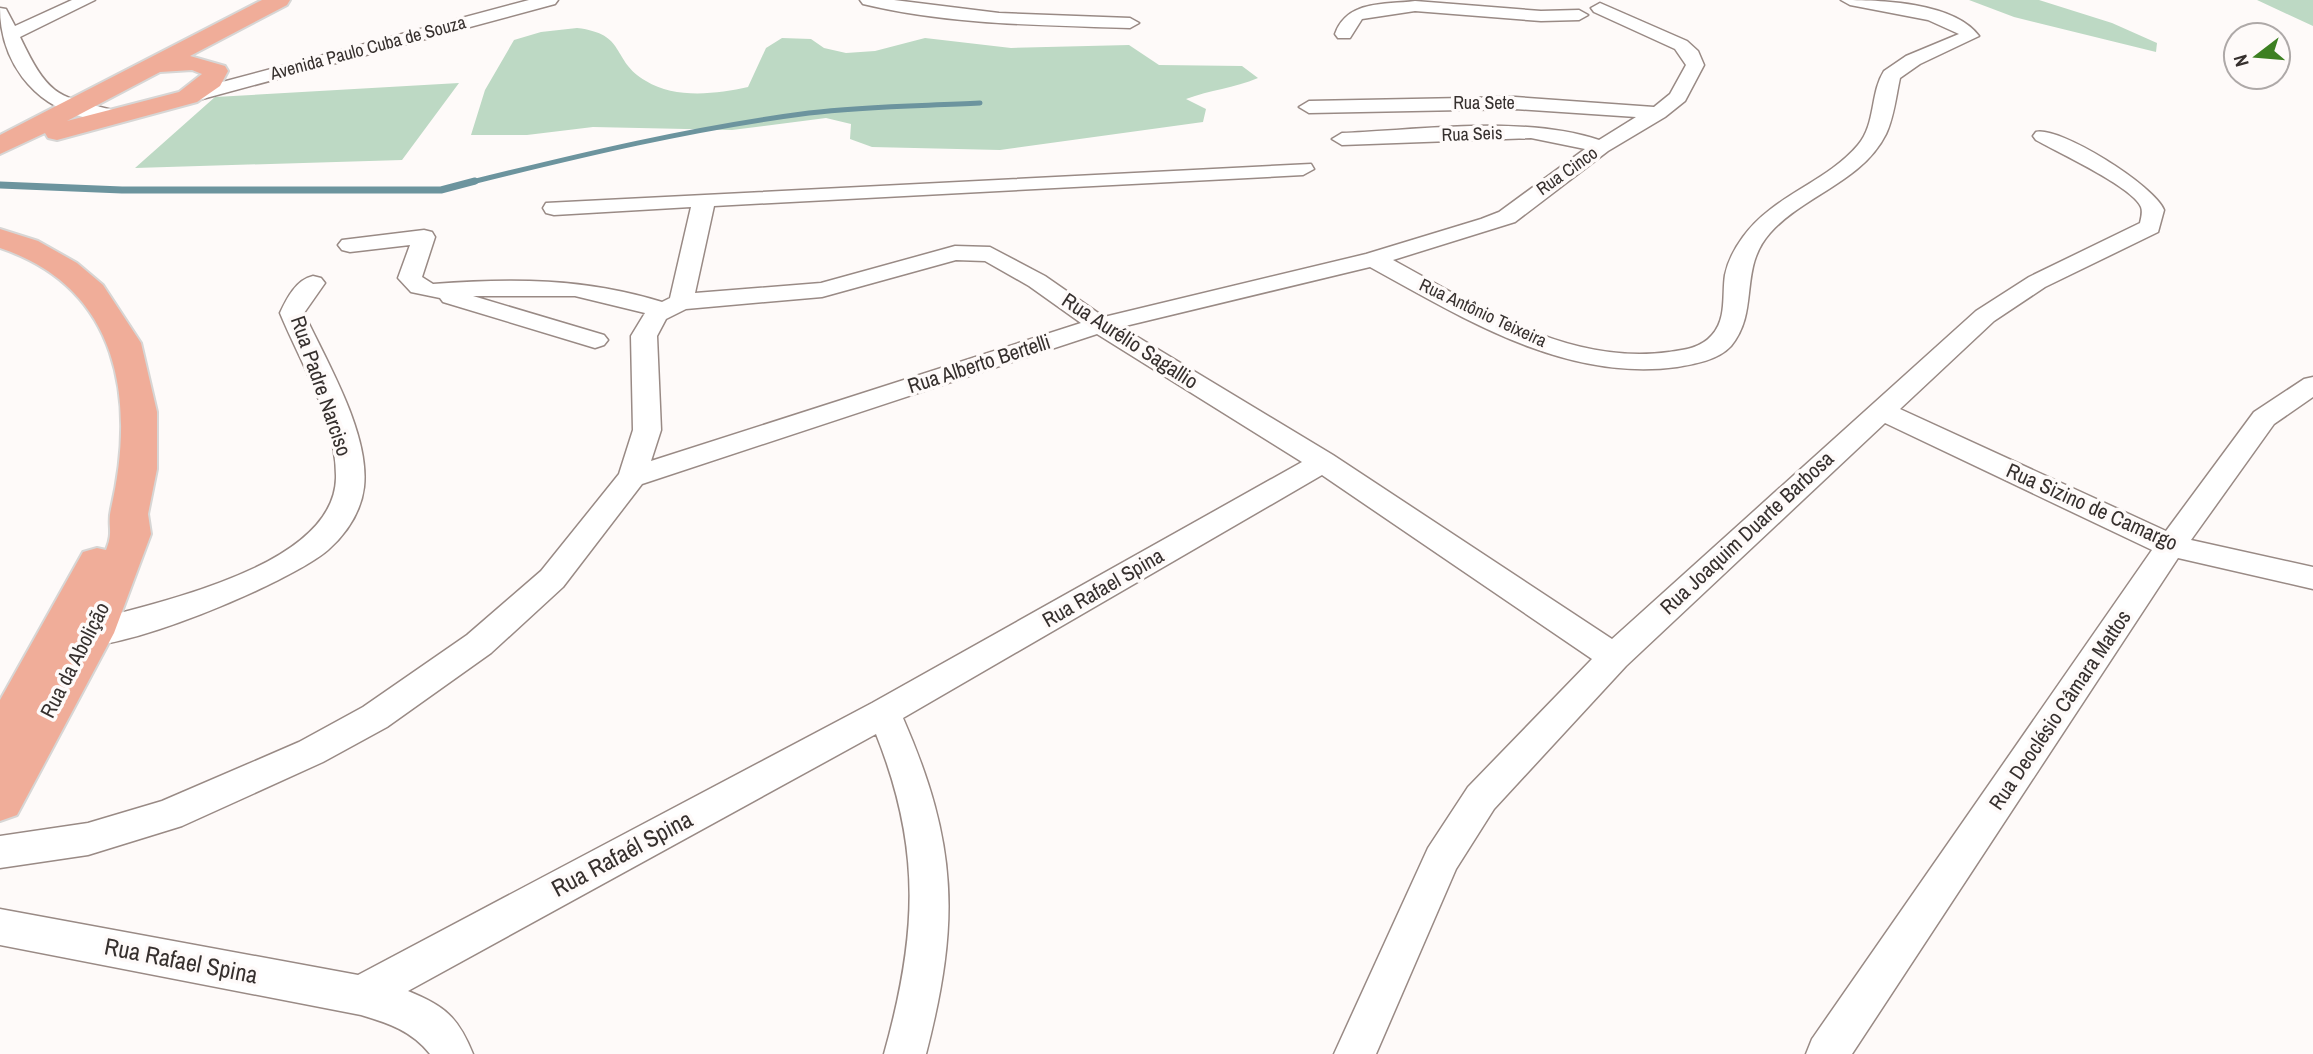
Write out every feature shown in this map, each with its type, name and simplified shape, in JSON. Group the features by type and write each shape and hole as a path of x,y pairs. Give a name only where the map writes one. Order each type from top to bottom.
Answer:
{"main road":[{"path":"0,146 146,67 279,0"},
{"path":"0,153 114,116 187,97 211,81 199,50 224,28"},
{"path":"146,67 205,67"},
{"name":"Rua da Abolição","path":"0,237 27,247 66,270 92,292 109,314 125,343 140,412 139,469 129,514 132,534 75,636 0,800"},
{"name":"Rua da Abolição","path":"0,739 75,636"}],"street":[{"path":"10,35 86,0"},
{"name":"Avenida Paulo Cuba de Souza","path":"205,67 294,60 516,0"},
{"name":"Avenida Paulo Cuba de Souza","path":"187,97 549,0"},
{"path":"869,0 971,15 1130,23"},
{"name":"Rua Antônio Teixeira","path":"1373,259 1484,317 1539,341 1598,360 1636,365 1704,353 1719,343 1731,328 1737,299 1739,267 1748,244 1775,214 1849,164 1866,148 1876,134 1891,75 1913,60 1970,36 1969,32 1949,20 1850,0"},
{"path":"429,23 456,6"},
{"name":"Rua Cinco","path":"1344,34 1348,22 1357,14 1380,9 1426,6 1508,12 1580,7 1681,45 1691,55 1695,65 1678,97 1658,113 1601,147 1507,217 1474,230 1373,259"},
{"path":"0,13 24,67 45,94 69,108 114,116"},
{"name":"Rua Sete","path":"1309,107 1524,103 1658,113"},
{"name":"Rua Seis","path":"1342,139 1531,132 1571,137 1601,147"},
{"name":"Rua Joaquim Duarte Barbosa","path":"1355,1054 1441,860 1475,808 1614,657 1984,316 2037,282 2150,227 2153,215 2151,204 2137,191 2043,136"},
{"path":"554,208 1303,169"},
{"path":"0,852 88,839 169,815 311,752 375,717 479,645 552,579 632,477 646,430 643,336 648,325 672,306 704,200"},
{"path":"351,244 424,237 410,278 419,287 595,340"},
{"name":"Rua Aurélio Sagallio","path":"672,306 809,292 955,253 973,251 990,254 1323,462 1614,657"},
{"name":"Rua Alberto Bertelli","path":"632,477 1100,325 1373,259"},
{"name":"Rua Padre Narciso","path":"75,636 156,616 242,586 291,561 334,526 348,500 351,474 343,436 292,313 299,298 313,283"},
{"path":"431,290 573,287 672,306"},
{"name":"Rua Deoclésio Câmara Mattos","path":"1827,1054 2171,546 2264,418 2313,385"},
{"name":"Rua Sizino de Camargo","path":"1879,410 2171,546 2313,578"},
{"name":"Rua Rafael Spina","path":"884,713 1323,462"},
{"path":"884,713 904,762 926,840 931,927 919,1007 905,1054"},
{"name":"Rua Rafaél Spina","path":"361,995 884,713"},
{"name":"Rua Rafael Spina","path":"0,927 361,995"},
{"path":"361,995 418,1014 449,1045 452,1054"}],"green space":[{"path":"1969,0 2039,0 2112,23 2157,43 2156,52 2014,17"},
{"path":"2257,0 2313,0 2313,26"},
{"path":"577,28 593,31 612,42 627,65 646,81 657,87 683,93 723,92 748,87 766,48 782,38 811,39 824,48 846,53 875,51 925,38 1011,48 1129,45 1159,65 1242,66 1258,78 1186,99 1206,109 1203,122 1000,150 872,147 850,139 851,124 826,118 732,130 593,127 527,135 471,135 485,90 514,40 541,32"},
{"path":"459,83 402,160 135,168 215,97"}],"waterway":[{"path":"468,183 637,143 766,119 851,109 980,103"},
{"path":"0,185 122,190 441,190 475,181"}]}
